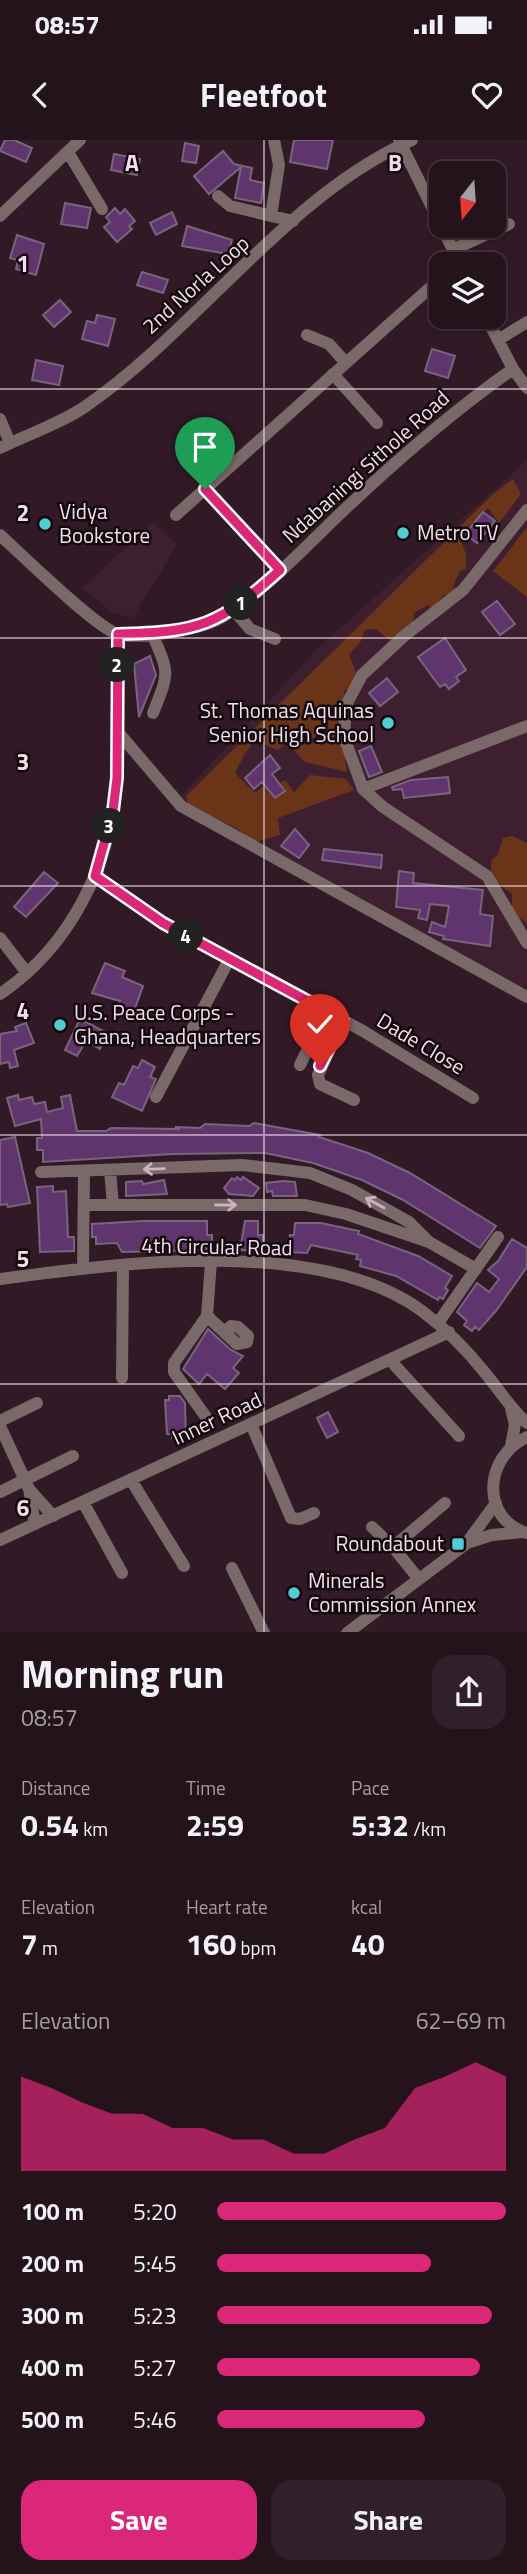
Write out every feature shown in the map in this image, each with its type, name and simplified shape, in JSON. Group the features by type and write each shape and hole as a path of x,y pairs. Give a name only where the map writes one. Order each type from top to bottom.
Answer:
{"street":[{"path":"0,216 80,140"},
{"path":"271,216 279,164 274,140"},
{"path":"404,142 452,250 509,224"},
{"name":"2nd Norla Loop","path":"5,446 85,407 208,303 293,221 377,156 404,142"},
{"path":"68,152 102,209"},
{"path":"218,196 230,206 293,221"},
{"path":"176,515 429,289"},
{"path":"498,340 527,322"},
{"path":"492,329 513,369 527,388"},
{"path":"307,335 329,344 346,363"},
{"name":"Ndabaningi Sithole Road","path":"118,634 188,631 219,619 280,570 375,480 444,421 513,369"},
{"path":"333,374 377,423"},
{"path":"0,419 5,446"},
{"path":"205,489 280,570"},
{"path":"527,510 463,590 404,636 362,675 346,705 344,737 363,789 383,807 486,876 527,943"},
{"path":"0,535 90,616 118,634 117,778 113,811 95,876 58,941 27,973 0,993"},
{"path":"233,609 250,629 275,639"},
{"path":"152,634 166,664 167,677 153,713"},
{"path":"363,789 527,726"},
{"path":"117,731 181,806 527,997"},
{"name":"Dade Close","path":"95,876 147,914 343,1020 473,1098"},
{"path":"0,938 27,973"},
{"path":"156,1097 229,960"},
{"path":"300,1065 326,1012"},
{"path":"343,1020 318,1075 320,1084 354,1100"},
{"path":"41,1172 242,1165 310,1173 352,1190 409,1222 429,1242"},
{"path":"110,1170 113,1205"},
{"path":"83,1268 84,1171"},
{"path":"346,1214 352,1190"},
{"path":"85,1205 304,1205 346,1214 429,1242 476,1269"},
{"path":"438,1324 498,1237"},
{"path":"205,1416 174,1372 174,1363 207,1316 211,1262"},
{"name":"4th Circular Road","path":"0,1279 83,1268 211,1262 280,1264 338,1274 382,1289 419,1308 449,1332 527,1423"},
{"path":"122,1378 123,1266"},
{"path":"207,1316 225,1331"},
{"name":"Inner Road","path":"0,1540 449,1332"},
{"path":"390,1360 459,1436"},
{"path":"35,1524 27,1485 0,1424 37,1403"},
{"path":"510,1406 515,1423 511,1446 494,1472 496,1503 506,1519 524,1532"},
{"path":"251,1424 291,1518 300,1519 314,1513"},
{"path":"511,1446 527,1437"},
{"path":"0,1492 27,1485 73,1456"},
{"path":"131,1480 184,1566"},
{"path":"27,1485 53,1516"},
{"path":"83,1502 122,1573"},
{"path":"393,1547 445,1503"},
{"path":"466,1544 496,1503"},
{"path":"372,1527 393,1547 418,1578"},
{"path":"348,1632 466,1544 492,1535 524,1532"},
{"path":"232,1568 264,1632"}],"shaded area":[{"name":"St. Thomas Aquinas Senior High School","path":"527,460 527,991 277,855 179,798 318,648"},
{"path":"513,479 521,494 499,523 488,508 459,536 466,554 466,569 460,571 453,586 455,590 449,597 444,595 432,609 428,605 414,613 413,623 392,642 376,629 365,630 361,641 349,655 359,680 350,692 345,689 342,703 338,699 333,710 324,711 320,733 314,738 295,739 278,750 255,741 245,753 235,773 255,793 264,786 274,799 286,791 280,783 285,780 294,792 310,775 346,779 354,790 278,818 280,835 255,842 236,828 188,805 186,796 492,495"},
{"path":"153,522 177,545 133,618 111,612 82,588"},
{"path":"527,527 527,597 493,571"},
{"path":"339,716 347,772 305,762 292,748 308,742 319,744 325,739 329,717"},
{"path":"512,836 527,843 527,923 512,913 512,894 491,878 491,861 498,854 503,838"}],"building":[{"path":"5,140 14,140 32,148 26,162 0,151"},
{"path":"294,140 333,140 327,169 290,162"},
{"path":"185,143 199,146 196,163 182,161"},
{"path":"223,151 234,164 252,168 250,180 264,183 261,203 235,198 241,167 209,194 194,176"},
{"path":"114,154 140,159 137,175 111,170"},
{"path":"65,203 91,208 87,228 61,224"},
{"path":"115,208 120,214 125,209 135,221 129,226 132,229 117,242 104,227 110,222 106,217"},
{"path":"172,212 177,224 156,235 150,223"},
{"path":"187,226 232,240 228,254 182,246"},
{"path":"17,235 44,244 36,275 16,269 18,260 10,258"},
{"path":"142,272 168,280 163,293 137,285"},
{"path":"60,300 71,312 54,327 43,315"},
{"path":"97,315 115,319 108,346 82,339 87,321 95,323"},
{"path":"432,349 455,356 448,378 425,371"},
{"path":"36,360 63,366 59,385 32,380"},
{"path":"483,512 495,521 477,543 465,534"},
{"path":"497,601 515,624 500,635 482,612"},
{"path":"445,638 466,670 456,677 459,681 449,689 445,684 440,687 418,657"},
{"path":"150,656 156,675 139,717 134,664"},
{"path":"387,678 398,692 380,706 369,693"},
{"path":"371,746 382,772 369,777 359,751"},
{"path":"270,755 280,768 272,774 285,791 275,798 262,782 254,789 245,778"},
{"path":"448,777 450,793 404,798 402,789 393,790 392,787 411,780"},
{"path":"295,829 309,845 299,858 281,846"},
{"path":"324,849 382,855 381,868 322,860"},
{"path":"399,871 414,873 413,883 483,890 480,914 493,916 490,946 443,939 444,936 429,932 432,922 445,927 449,906 430,904 427,920 418,918 420,910 396,907"},
{"path":"44,872 58,883 26,917 14,907"},
{"path":"105,963 125,971 122,977 143,986 134,1011 118,1005 120,1001 92,993"},
{"path":"80,1019 107,1033 100,1049 86,1041 77,1056 65,1050"},
{"path":"26,1023 34,1043 14,1050 18,1066 10,1068 9,1062 0,1064 0,1034 17,1031 15,1027"},
{"path":"142,1060 155,1067 150,1077 156,1079 142,1111 112,1097 119,1083 124,1085 133,1066 138,1068"},
{"path":"18,1095 19,1100 32,1097 34,1104 45,1102 47,1112 63,1108 61,1097 70,1095 77,1131 106,1131 111,1128 200,1128 205,1124 249,1126 254,1123 320,1135 319,1137 368,1153 410,1173 496,1226 480,1248 403,1200 362,1180 313,1163 265,1153 172,1154 43,1162 43,1150 37,1150 37,1138 42,1138 41,1119 15,1126 7,1098"},
{"path":"15,1137 30,1203 8,1207 7,1204 0,1205 0,1140"},
{"path":"237,1177 241,1180 243,1177 259,1188 253,1196 229,1194 224,1188 232,1178 235,1180"},
{"path":"164,1180 167,1194 126,1196 126,1182 142,1181 143,1184"},
{"path":"295,1182 297,1196 273,1196 272,1191 267,1192 266,1183"},
{"path":"53,1186 53,1192 66,1191 68,1237 74,1237 74,1251 40,1252 37,1187"},
{"path":"207,1221 207,1235 212,1235 212,1246 206,1246 207,1250 122,1252 117,1243 96,1244 96,1237 92,1237 92,1224"},
{"path":"245,1221 258,1221 258,1235 263,1235 263,1246 257,1246 258,1251 240,1250"},
{"path":"295,1223 321,1223 359,1231 358,1234 418,1256 452,1276 445,1288 448,1290 443,1299 439,1297 438,1300 396,1276 360,1266 361,1260 356,1259 358,1255 311,1245 307,1253 289,1252 290,1235 294,1235"},
{"path":"512,1239 527,1248 527,1267 496,1311 479,1330 475,1327 472,1331 464,1325 467,1321 457,1312 477,1283 489,1292 499,1279 488,1270 498,1261"},
{"path":"208,1329 231,1350 243,1356 233,1368 239,1373 225,1389 207,1374 199,1384 183,1369"},
{"path":"169,1396 180,1396 185,1403 186,1438 172,1438 172,1434 167,1434 165,1400 169,1400"},
{"path":"328,1412 338,1432 327,1438 317,1418"}],"place":[{"name":"Vidya Bookstore","path":"45,524"},
{"name":"Metro TV","path":"403,533"},
{"name":"St. Thomas Aquinas Senior High School","path":"388,723"},
{"name":"U.S. Peace Corps - Ghana, Headquarters","path":"60,1025"},
{"name":"Roundabout","path":"458,1544"},
{"name":"Minerals Commission Annex","path":"294,1593"}],"route":[{"path":"205,489 280,570 253,595 219,619 188,631 118,634 117,778 113,811 95,876 147,914 343,1020 320,1066"}]}
